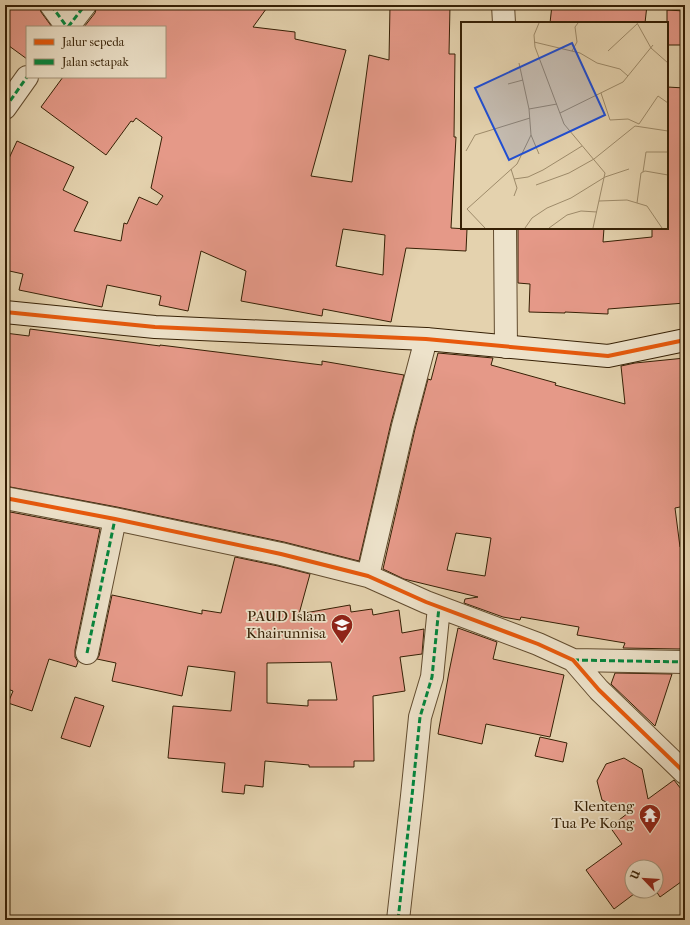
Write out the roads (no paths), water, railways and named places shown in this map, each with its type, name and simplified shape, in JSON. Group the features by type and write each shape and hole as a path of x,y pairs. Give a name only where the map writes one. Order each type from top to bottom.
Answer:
{"street":[{"path":"51,5 67,26"},
{"path":"69,26 85,5"},
{"path":"504,5 504,22"},
{"path":"5,108 27,78"},
{"path":"505,229 506,347"},
{"path":"5,312 155,327 426,340 608,356 685,340"},
{"path":"368,576 426,340"},
{"path":"5,498 115,519 281,554 368,576 426,602 538,644 573,660 685,662"},
{"path":"87,653 115,519"},
{"path":"398,920 420,717 432,677 439,607"},
{"path":"573,660 599,690 685,773"}],"place":[{"name":"PAUD Islam Khairunnisa","path":"342,644"},
{"name":"Klenteng Tua Pe Kong","path":"650,834"}]}
